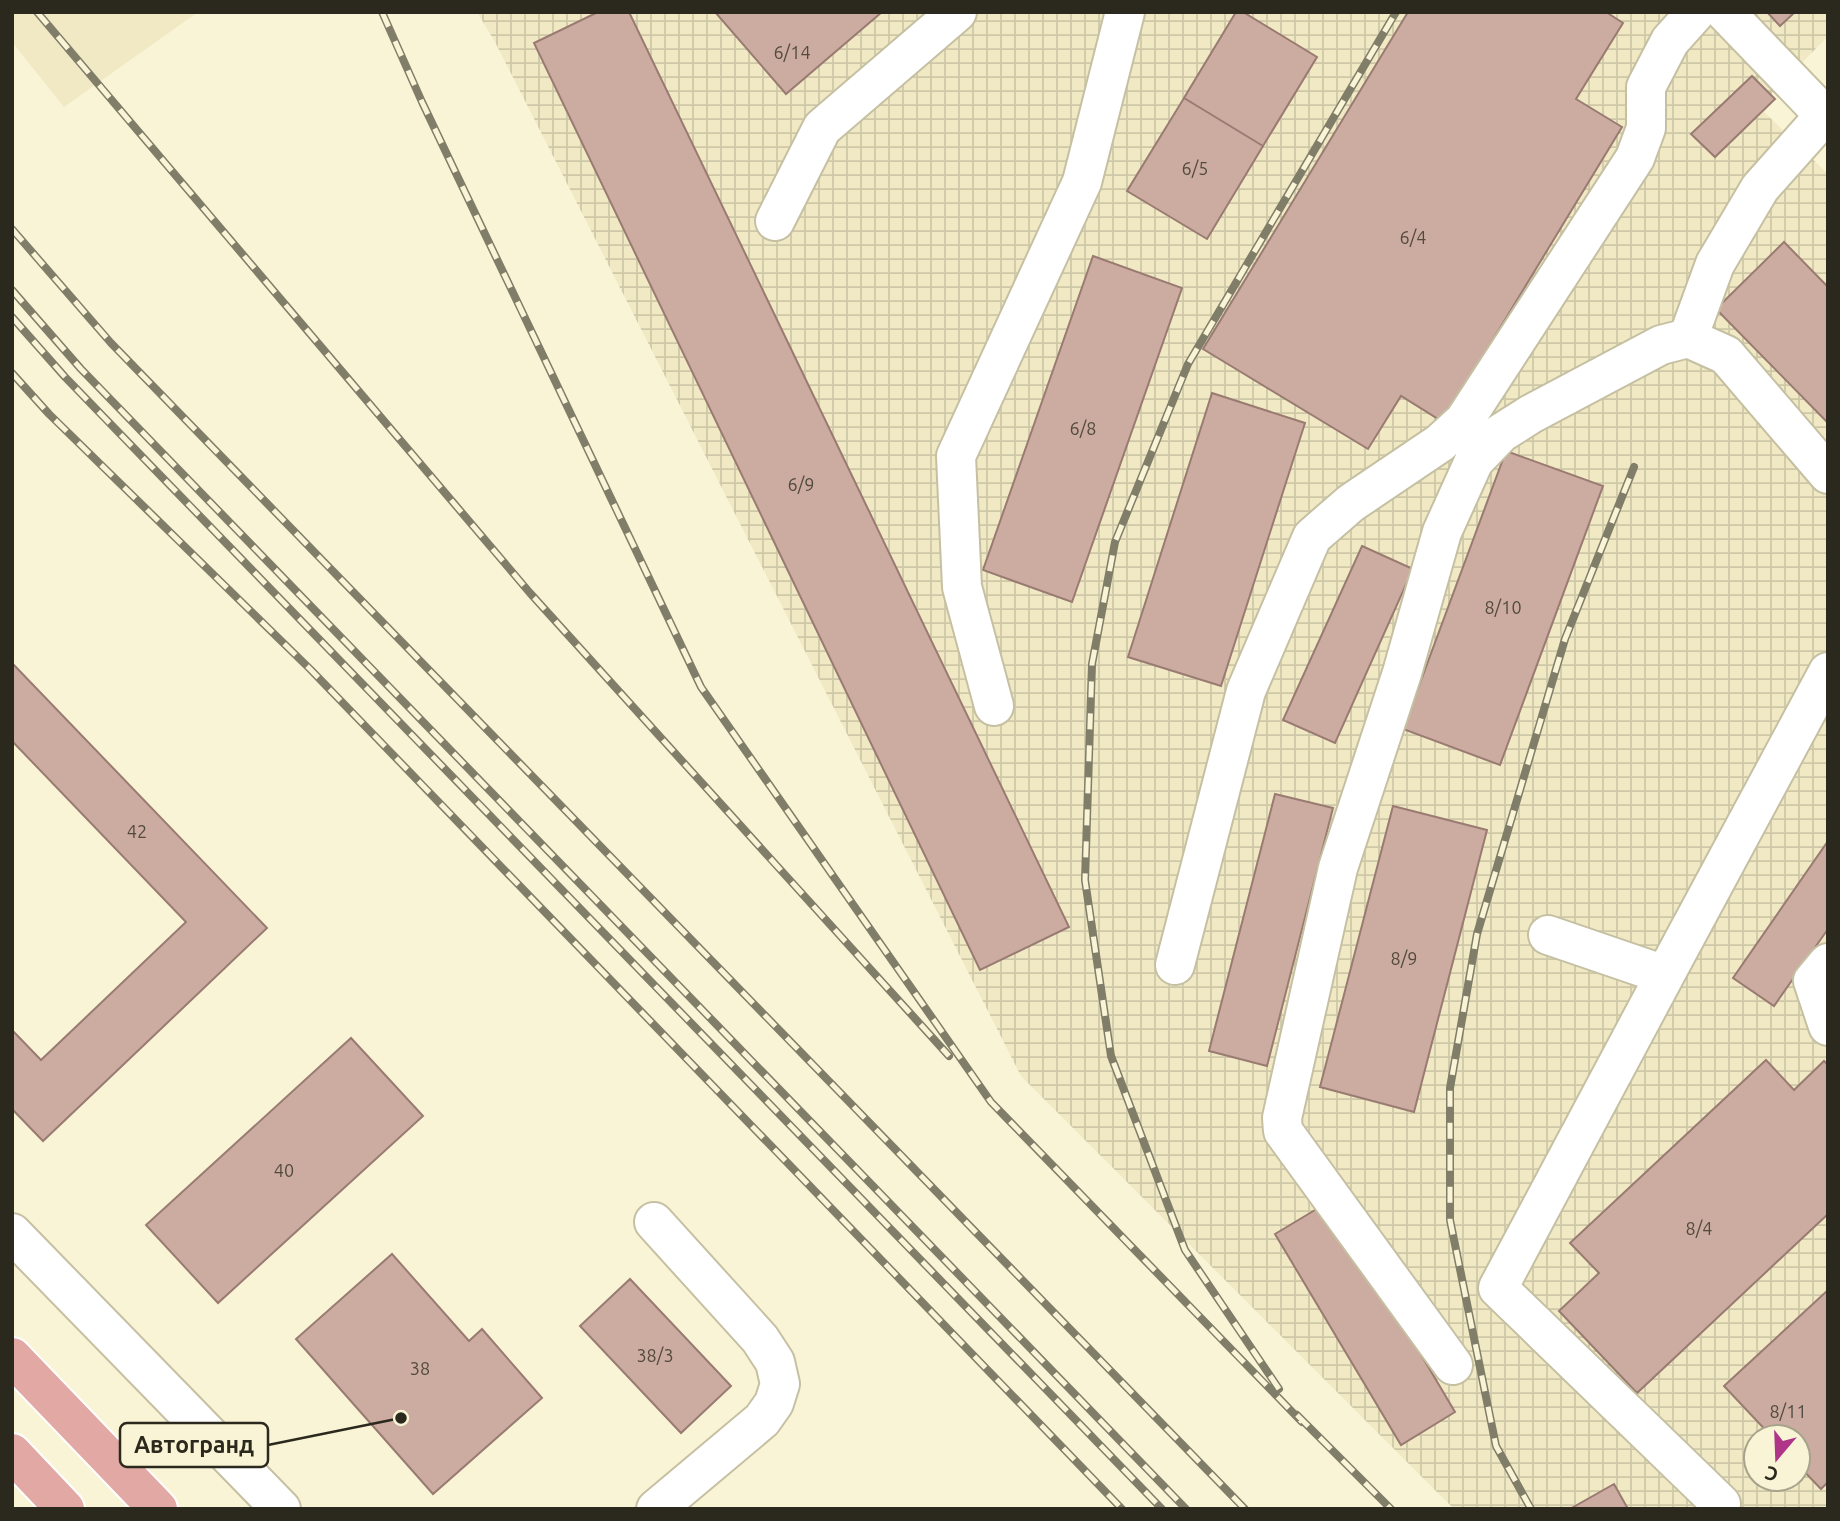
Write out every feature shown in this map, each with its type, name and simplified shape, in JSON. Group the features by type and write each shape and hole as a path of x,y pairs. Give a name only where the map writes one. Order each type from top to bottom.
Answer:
{"main road":[{"path":"12,1357 158,1509"},
{"path":"12,1453 65,1509"}],"street":[{"path":"775,221 822,128 957,12"},
{"path":"994,706 962,587 956,456 1083,182 1125,12"},
{"path":"1175,965 1246,691 1312,537 1351,503 1440,443 1464,421 1634,158 1646,128 1646,87 1670,41 1696,12"},
{"path":"1688,338 1715,264 1760,188 1823,107 1726,12"},
{"path":"1452,1365 1283,1130 1282,1118 1338,868 1402,673 1443,532 1474,461 1501,433 1531,414 1661,345 1688,338 1726,355 1828,474"},
{"path":"1721,1504 1498,1289 1828,673"},
{"path":"1548,935 1665,975"},
{"path":"1828,963 1813,981 1828,1026"},
{"path":"654,1222 760,1339 775,1362 780,1384 774,1403 762,1420 656,1509"},
{"path":"12,1233 281,1509"}],"shaded area":[{"path":"12,12 198,12 64,107 12,42"},
{"path":"477,12 1828,12 1828,36 1759,107 1828,174 1828,1509 1454,1509 1021,1076 495,42"}],"building":[{"path":"598,12 629,12 1069,927 980,970 534,43"},
{"path":"715,12 882,12 786,94"},
{"path":"1236,12 1243,12 1317,57 1263,146 1184,98"},
{"path":"1408,12 1606,12 1623,23 1576,99 1622,127 1443,422 1401,396 1368,449 1203,349"},
{"path":"1767,12 1795,12 1780,26"},
{"path":"1752,76 1775,99 1715,157 1691,134"},
{"path":"1184,98 1263,146 1207,239 1127,191"},
{"path":"1784,242 1828,287 1828,423 1716,309"},
{"path":"1093,256 1182,288 1072,602 983,570"},
{"path":"1212,393 1305,423 1221,686 1128,657"},
{"path":"1506,451 1603,486 1500,765 1403,729"},
{"path":"1362,546 1413,569 1335,743 1283,720"},
{"path":"12,663 267,928 43,1141 12,1109 12,1030 41,1060 186,922 12,741"},
{"path":"1275,794 1333,808 1267,1066 1209,1051"},
{"path":"1393,806 1487,830 1414,1112 1320,1087"},
{"path":"1828,841 1828,929 1774,1006 1733,978"},
{"path":"351,1038 423,1116 218,1303 146,1225"},
{"path":"1766,1060 1794,1090 1824,1061 1828,1065 1828,1214 1637,1393 1559,1311 1599,1273 1570,1243"},
{"path":"1330,1201 1455,1412 1401,1445 1275,1234"},
{"path":"392,1254 469,1341 482,1329 542,1398 433,1494 296,1339"},
{"path":"630,1279 731,1386 681,1433 580,1326"},
{"path":"1828,1290 1828,1482 1821,1489 1812,1480 1812,1423 1759,1423 1724,1386"},
{"path":"1614,1484 1628,1509 1570,1509"}],"railway":[{"path":"37,12 530,593 949,1056"},
{"path":"382,12 422,102 701,687 991,1102 1302,1422"},
{"path":"1279,1389 1185,1250 1111,1056 1085,880 1092,664 1115,542 1188,364 1396,12"},
{"path":"12,229 111,343 1245,1509"},
{"path":"12,290 81,369 1186,1509"},
{"path":"12,317 65,377 1162,1509"},
{"path":"12,373 49,414 310,669 1122,1509"},
{"path":"1531,1509 1496,1446 1450,1220 1450,1088 1477,934 1565,639 1634,467"},
{"path":"1297,1415 1391,1509"}],"place":[{"name":"Автогранд","path":"401,1418"}]}
